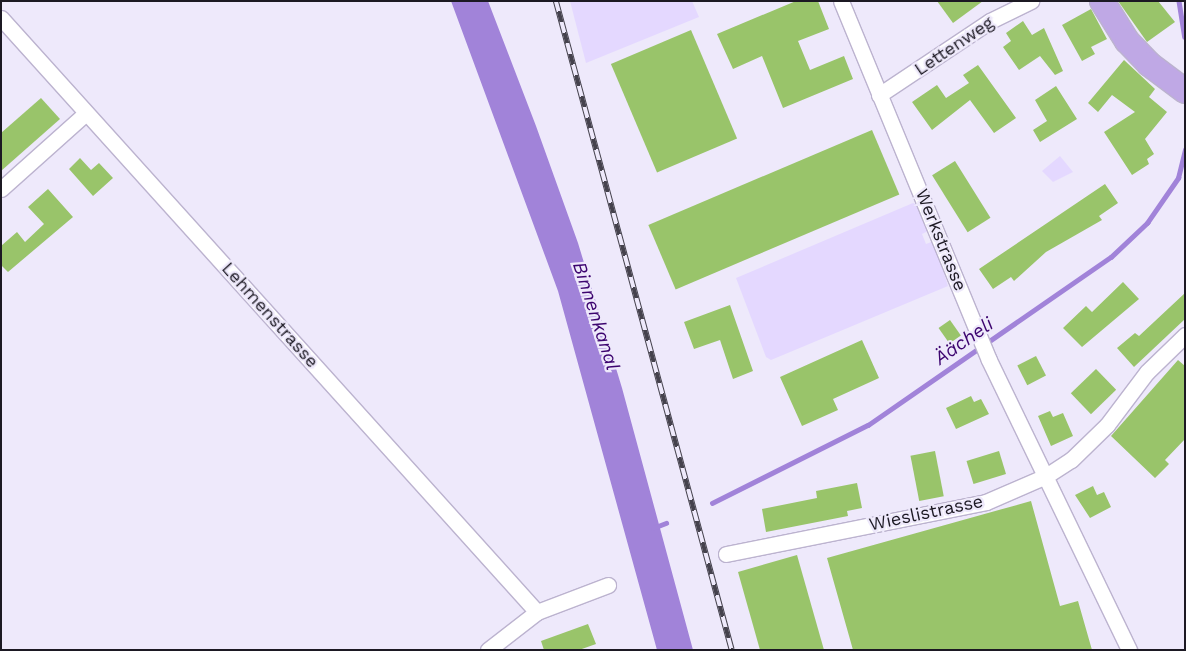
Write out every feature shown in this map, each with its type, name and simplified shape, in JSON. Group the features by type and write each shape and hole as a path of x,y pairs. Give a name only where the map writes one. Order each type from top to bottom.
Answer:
{"main road":[{"path":"1102,1 1127,41 1182,90"}],"street":[{"name":"Werkstrasse","path":"841,1 989,360 1129,650"},
{"name":"Lettenweg","path":"879,96 990,21 1031,1"},
{"name":"Lehmenstrasse","path":"1,18 537,612"},
{"path":"1,189 86,113"},
{"name":"Wieslistrasse","path":"726,554 986,502 1046,476 1070,460 1107,425 1147,372 1185,335"},
{"path":"488,650 537,612 608,585"}],"shaded area":[{"path":"570,1 692,1 699,17 586,63"},
{"path":"1060,156 1073,172 1053,182 1042,171"},
{"path":"913,203 919,206 930,230 922,234 926,244 934,241 948,286 771,360 766,357 736,278"}],"water":[{"name":"Binnenkanal","path":"451,1 488,1 536,126 578,243 622,388 693,650 657,650 558,291"}],"building":[{"path":"796,1 818,1 829,29 798,41 810,70 844,56 853,79 783,108 762,56 733,69 717,34"},
{"path":"937,1 983,1 953,23"},
{"path":"1118,1 1158,1 1175,22 1147,42"},
{"path":"1091,9 1107,39 1091,47 1095,54 1082,61 1062,25"},
{"path":"1023,21 1032,35 1044,28 1063,71 1055,75 1040,56 1019,70 1003,47 1011,41 1006,33"},
{"path":"691,30 737,139 657,173 611,64"},
{"path":"1124,60 1155,89 1149,97 1167,112 1145,139 1154,154 1147,159 1149,164 1132,175 1104,132 1135,112 1112,95 1098,112 1088,103"},
{"path":"978,65 1016,118 994,133 970,100 932,130 912,102 937,85 946,98 969,83 963,75"},
{"path":"1056,86 1077,119 1040,142 1033,130 1047,121 1035,100"},
{"path":"41,98 60,119 1,171 1,133"},
{"path":"872,130 899,194 676,289 648,225"},
{"path":"80,158 91,170 99,163 113,178 93,196 69,169"},
{"path":"955,161 991,218 968,232 932,175"},
{"path":"1105,184 1118,203 1099,216 1102,220 1046,252 1014,281 1011,277 993,289 979,269"},
{"path":"48,189 73,217 8,272 1,265 1,246 17,232 25,242 44,224 28,207"},
{"path":"1123,282 1139,299 1082,347 1063,328 1086,306 1092,312"},
{"path":"1185,293 1185,319 1134,367 1117,348 1135,333 1139,336"},
{"path":"730,305 753,371 733,379 720,340 694,349 684,322"},
{"path":"950,320 961,336 949,344 939,328"},
{"path":"862,340 879,378 833,399 838,410 802,426 780,377"},
{"path":"1036,356 1046,376 1027,385 1017,366"},
{"path":"1178,360 1185,366 1185,439 1165,460 1169,464 1155,478 1111,436"},
{"path":"1096,369 1116,390 1091,414 1071,393"},
{"path":"971,396 974,402 981,399 989,414 956,429 946,408"},
{"path":"1050,411 1053,417 1063,413 1073,436 1051,446 1038,416"},
{"path":"935,451 944,496 919,501 910,456"},
{"path":"999,451 1006,474 974,484 966,461"},
{"path":"857,483 862,508 847,511 848,516 766,532 762,509 817,498 816,491"},
{"path":"1093,486 1097,495 1104,492 1111,507 1090,518 1075,495"},
{"path":"1031,501 1060,606 1078,601 1092,650 853,650 827,558"},
{"path":"797,555 824,650 760,650 738,572"},
{"path":"588,624 596,644 579,650 544,650 541,641"}],"waterway":[{"name":"Äächeli","path":"1179,1 1185,37"},
{"name":"Äächeli","path":"712,503 868,425 1111,257 1147,223 1178,178 1185,150"},
{"name":"Äächeli","path":"653,528 666,523"}],"railway":[{"path":"556,1 732,650"}]}
